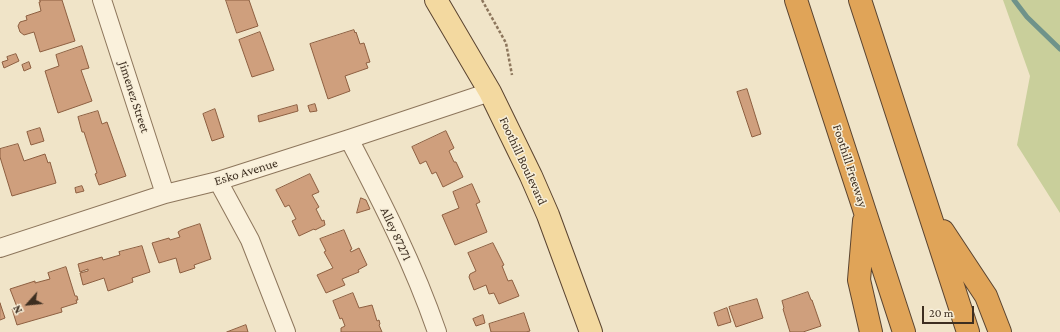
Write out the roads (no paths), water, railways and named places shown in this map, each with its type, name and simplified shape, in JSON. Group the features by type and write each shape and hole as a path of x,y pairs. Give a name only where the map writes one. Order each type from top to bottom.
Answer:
{"highway":[{"name":"Foothill Freeway","path":"796,0 904,332"},
{"path":"860,0 968,332"},
{"path":"928,208 986,296 1000,332"},
{"path":"865,212 859,280 871,332"}],"main road":[{"name":"Foothill Boulevard","path":"436,0 490,92 532,176 591,332"}],"street":[{"name":"Jimenez Street","path":"102,0 165,194"},
{"name":"Esko Avenue","path":"0,248 165,194 218,181 490,92"},
{"name":"Alley 87271","path":"349,139 391,221 424,296 437,332"},
{"path":"218,181 250,240 286,332"}],"waterway":[{"path":"1014,0 1027,17 1060,49"}]}
